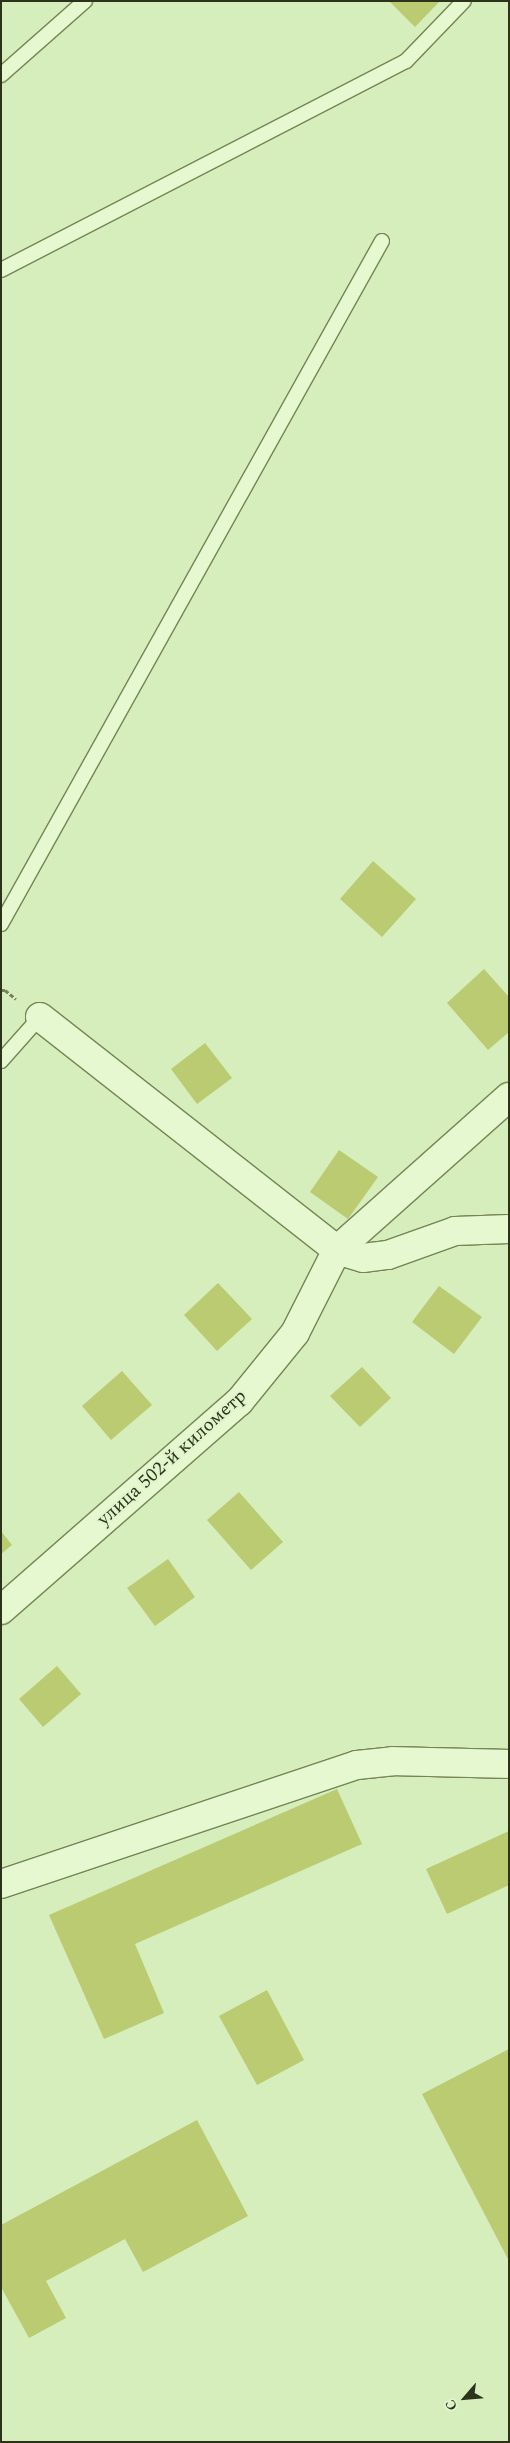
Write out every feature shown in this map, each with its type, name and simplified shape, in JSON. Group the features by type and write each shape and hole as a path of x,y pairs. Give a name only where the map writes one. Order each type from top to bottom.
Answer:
{"street":[{"path":"40,1017 338,1250 363,1258 388,1255 455,1230 509,1229"},
{"name":"улица 502-й километр","path":"1,1610 239,1402 295,1333 338,1250 509,1098"},
{"path":"1,1884 357,1765 394,1761 509,1764"}],"lane":[{"path":"1,75 85,1"},
{"path":"1,270 406,61 464,1"},
{"path":"1,924 382,241"},
{"path":"1,1061 40,1017"}],"building":[{"path":"389,1 440,1 415,27"},
{"path":"373,861 416,899 382,937 340,899"},
{"path":"484,969 509,997 509,1032 488,1050 447,1003"},
{"path":"205,1043 232,1078 197,1104 171,1069"},
{"path":"339,1150 378,1177 348,1219 310,1192"},
{"path":"218,1283 252,1319 217,1351 184,1315"},
{"path":"439,1286 482,1317 454,1354 412,1322"},
{"path":"362,1367 391,1398 360,1427 330,1396"},
{"path":"122,1371 152,1405 111,1440 82,1406"},
{"path":"239,1492 283,1542 251,1570 207,1520"},
{"path":"1,1531 12,1545 1,1554"},
{"path":"168,1559 195,1597 155,1626 127,1588"},
{"path":"57,1666 81,1694 43,1727 19,1699"},
{"path":"337,1789 362,1844 135,1944 164,2013 104,2039 49,1915"},
{"path":"509,1831 509,1885 447,1914 426,1869"},
{"path":"267,1990 304,2060 257,2085 219,2016"},
{"path":"509,2049 509,2261 422,2094"},
{"path":"197,2120 248,2216 143,2272 125,2239 46,2281 66,2318 29,2338 1,2287 1,2225"}]}
